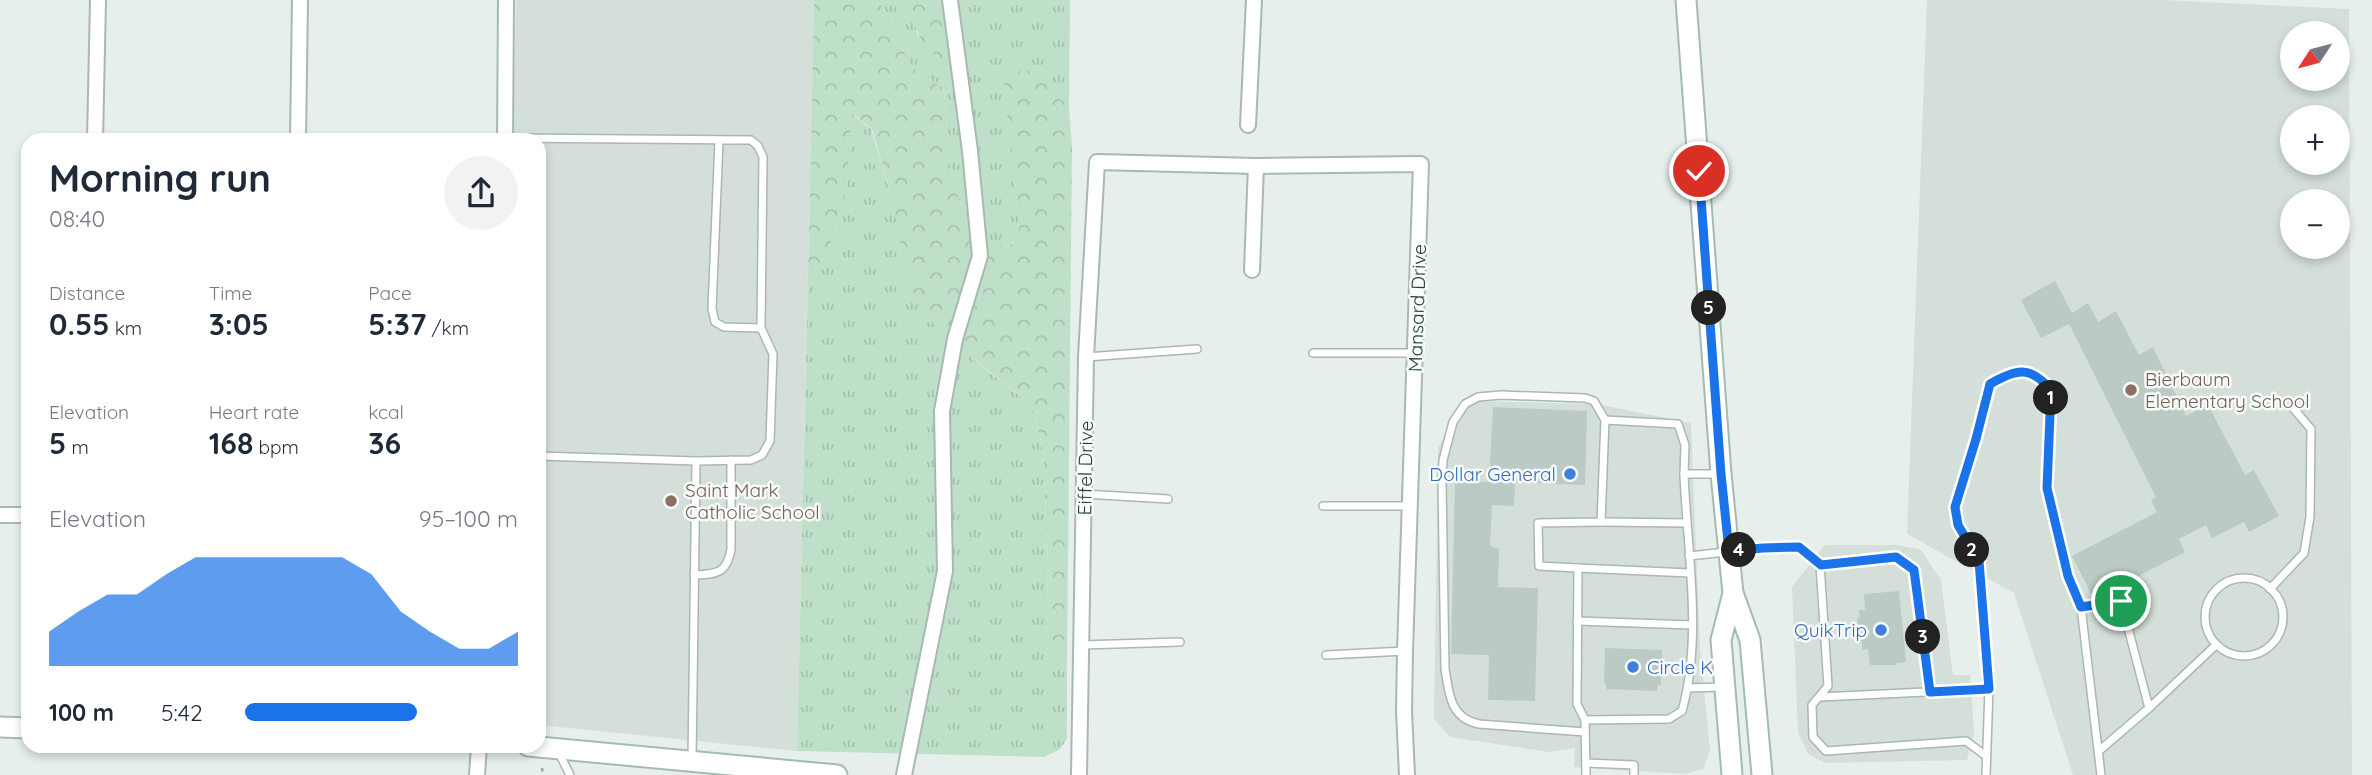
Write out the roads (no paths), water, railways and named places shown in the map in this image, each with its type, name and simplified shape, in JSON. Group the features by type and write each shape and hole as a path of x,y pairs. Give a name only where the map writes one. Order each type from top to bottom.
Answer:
{"main road":[{"path":"1686,0 1721,474 1733,593 1750,640 1762,775"},
{"path":"1732,775 1721,639 1733,593"},
{"path":"0,727 21,728"},
{"path":"546,747 664,763 692,762 785,773 837,775"}],"street":[{"path":"95,133 98,0"},
{"path":"298,133 300,0"},
{"path":"505,133 506,0"},
{"path":"904,775 945,571 942,411 955,340 980,256 970,151 950,0"},
{"path":"1248,125 1254,0"},
{"name":"Mansard Drive","path":"1097,162 1256,166 1421,164 1405,651 1407,775"},
{"name":"Eiffel Drive","path":"1079,775 1086,357 1097,162"},
{"path":"1252,270 1256,166"},
{"path":"0,515 21,515"},
{"path":"477,775 479,753"}],"lane":[{"path":"546,139 751,140 758,146 763,157 761,328 773,354 770,441 762,454 751,460 546,456"},
{"path":"719,140 712,309 715,321 724,327 761,328"},
{"path":"1086,357 1197,349"},
{"path":"1313,353 1416,353"},
{"path":"1986,775 1989,689 1979,561 1958,525 1955,507 1990,384 2011,372 2024,372 2041,378 2051,390 2047,488 2068,576 2081,607 2101,775"},
{"path":"1585,732 1469,722 1457,713 1450,703 1446,669 1443,460 1453,422 1465,404 1478,397 1501,395 1585,398 1594,401 1605,420 1601,522"},
{"path":"2270,589 2304,553 2310,517 2311,429 2293,408"},
{"path":"1585,720 1669,719 1682,711 1688,688 1692,625 1684,474 1685,445 1678,424 1605,420"},
{"path":"694,575 713,574 722,570 729,561 731,460"},
{"path":"692,762 696,461"},
{"path":"1684,474 1721,474"},
{"path":"1084,494 1168,499"},
{"path":"1323,506 1410,506"},
{"path":"1686,523 1538,523 1539,566 1690,573"},
{"path":"1689,556 1799,547 1821,565 1896,557 1914,570 1930,692"},
{"path":"1821,565 1828,686 1812,705 1813,737 1826,751 1966,741 1986,756"},
{"path":"1578,568 1577,704 1585,720 1586,775"},
{"path":"2233,580 2259,582 2270,589 2282,612 2282,624 2271,645 2250,656 2238,656 2216,645 2208,634 2205,621 2211,595 2233,580"},
{"path":"2081,607 2121,601 2149,708"},
{"path":"1577,621 1692,625"},
{"path":"1082,645 1180,642"},
{"path":"2100,750 2216,645"},
{"path":"1326,655 1405,651"},
{"path":"1688,688 1724,687"},
{"path":"1820,697 1989,689"},
{"path":"556,748 569,775"},
{"path":"1586,763 1634,765 1634,775"}],"place":[{"name":"Bierbaum Elementary School","path":"2131,390"},
{"name":"Dollar General","path":"1570,474"},
{"name":"Saint Mark Catholic School","path":"671,501"},
{"name":"QuikTrip","path":"1881,630"},
{"name":"Circle K","path":"1633,667"}]}
